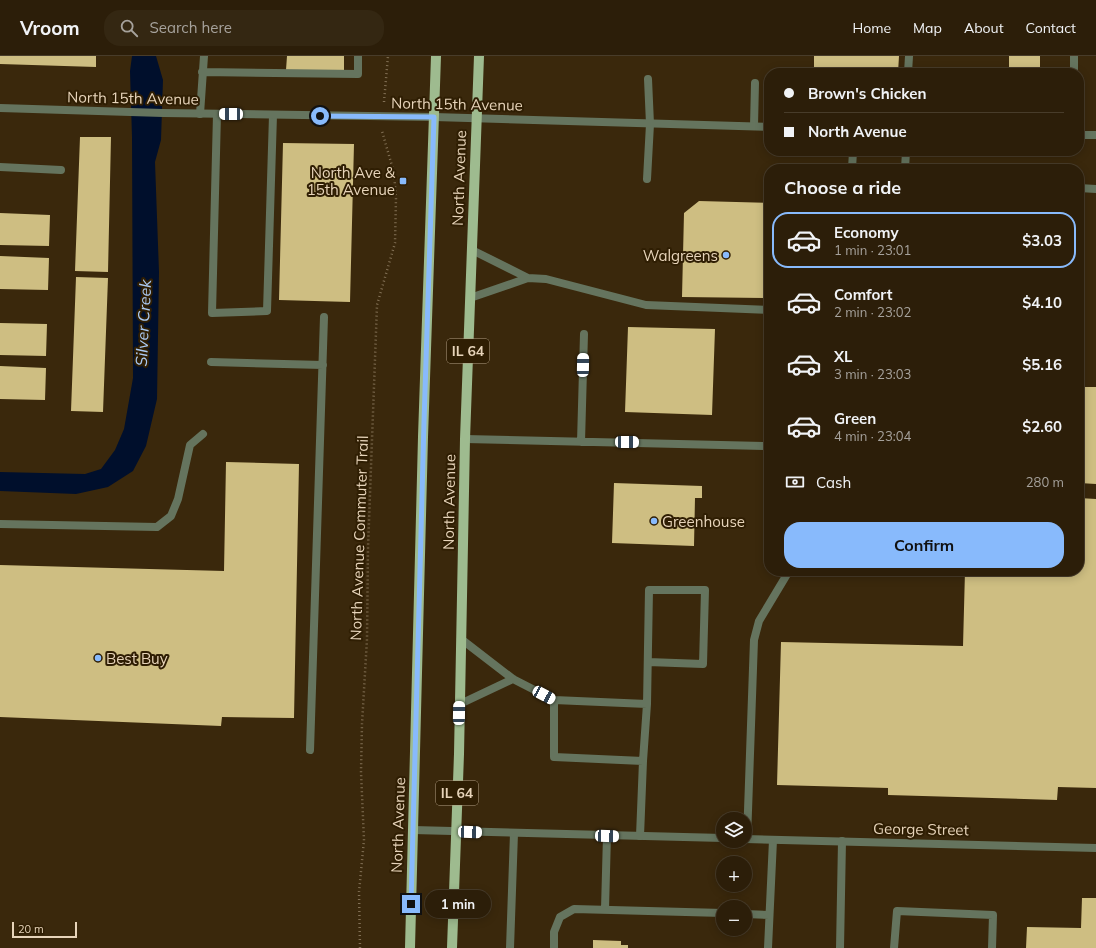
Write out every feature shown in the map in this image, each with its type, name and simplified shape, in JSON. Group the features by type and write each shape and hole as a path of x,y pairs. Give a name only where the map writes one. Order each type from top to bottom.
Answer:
{"main road":[{"name":"North Avenue","path":"410,948 424,422 436,56"},
{"name":"North Avenue","path":"452,948 460,704 465,439 479,56"}],"street":[{"path":"200,114 204,56"},
{"path":"202,72 358,74 358,56"},
{"path":"908,68 909,56"},
{"path":"1074,56 1074,68"},
{"path":"647,179 650,124 648,79"},
{"path":"754,126 755,82"},
{"name":"North 15th Avenue","path":"0,108 200,114 434,117 764,127"},
{"path":"217,114 212,313 267,311 273,115"},
{"path":"1084,135 1096,135"},
{"path":"0,167 61,170"},
{"path":"1084,188 1096,189"},
{"path":"472,250 528,278"},
{"path":"470,298 528,278 546,279 646,305 764,310"},
{"path":"310,750 324,317"},
{"path":"582,442 584,334"},
{"path":"211,362 323,365"},
{"path":"0,524 157,527 171,516 178,499 190,445 202,434"},
{"path":"465,439 764,446"},
{"path":"747,812 754,640 759,621 786,576"},
{"path":"640,836 647,704 649,590 705,590 702,664 648,662"},
{"path":"461,639 513,679 554,700 647,704"},
{"path":"460,704 513,679"},
{"path":"554,700 554,757 643,761"},
{"path":"413,830 716,838"},
{"path":"510,948 514,833"},
{"path":"605,909 607,836"},
{"name":"George Street","path":"752,839 1096,848"},
{"path":"768,948 773,840"},
{"path":"840,948 842,841"},
{"path":"554,948 554,932 560,917 574,909 716,913"},
{"path":"894,948 897,911 993,915 992,948"},
{"path":"752,914 769,915"}],"path":[{"path":"385,98 388,56"},
{"name":"North Avenue Commuter Trail","path":"360,948 359,892 364,840 361,752 367,639 368,548 377,305 395,243 396,198 394,173 382,132"}],"water":[{"name":"Silver Creek","path":"132,56 156,56 163,80 161,140 155,162 159,272 157,399 146,446 133,471 108,487 76,494 0,491 0,472 85,474 101,469 115,450 124,429 133,378 132,137 130,71"}],"building":[{"path":"0,56 96,56 96,67 0,64"},
{"path":"287,56 344,56 344,72 286,70"},
{"path":"814,56 899,56 898,68 814,68"},
{"path":"1009,56 1040,56 1040,68 1009,68"},
{"path":"80,137 111,137 108,272 75,271"},
{"path":"283,143 354,144 350,302 279,300"},
{"name":"Walgreens","path":"699,201 764,203 764,298 682,297 684,213"},
{"path":"0,213 50,215 49,246 0,245"},
{"path":"0,256 49,258 48,290 0,289"},
{"path":"76,277 108,278 103,412 71,411"},
{"path":"0,323 47,324 46,356 0,355"},
{"path":"628,327 715,329 712,415 625,412"},
{"path":"0,366 46,368 45,400 0,399"},
{"path":"1084,387 1096,387 1096,484 1084,483"},
{"path":"226,462 299,464 294,718 222,717 221,726 0,717 0,565 224,571"},
{"name":"Greenhouse","path":"614,483 702,486 702,498 695,498 694,546 612,543"},
{"path":"1084,498 1096,499 1096,788 1058,787 1057,800 888,795 888,788 777,785 781,642 963,646 965,576 1084,576"},
{"path":"1082,898 1096,898 1096,948 1026,948 1027,927 1081,928"},
{"path":"593,940 621,941 621,945 628,945 628,948 593,948"}],"place":[{"name":"North Ave & 15th Avenue","path":"403,181"},
{"name":"Walgreens","path":"726,255"},
{"name":"Greenhouse","path":"654,521"},
{"name":"Best Buy","path":"98,658"}],"route":[{"path":"320,116 434,117 411,904"}]}
